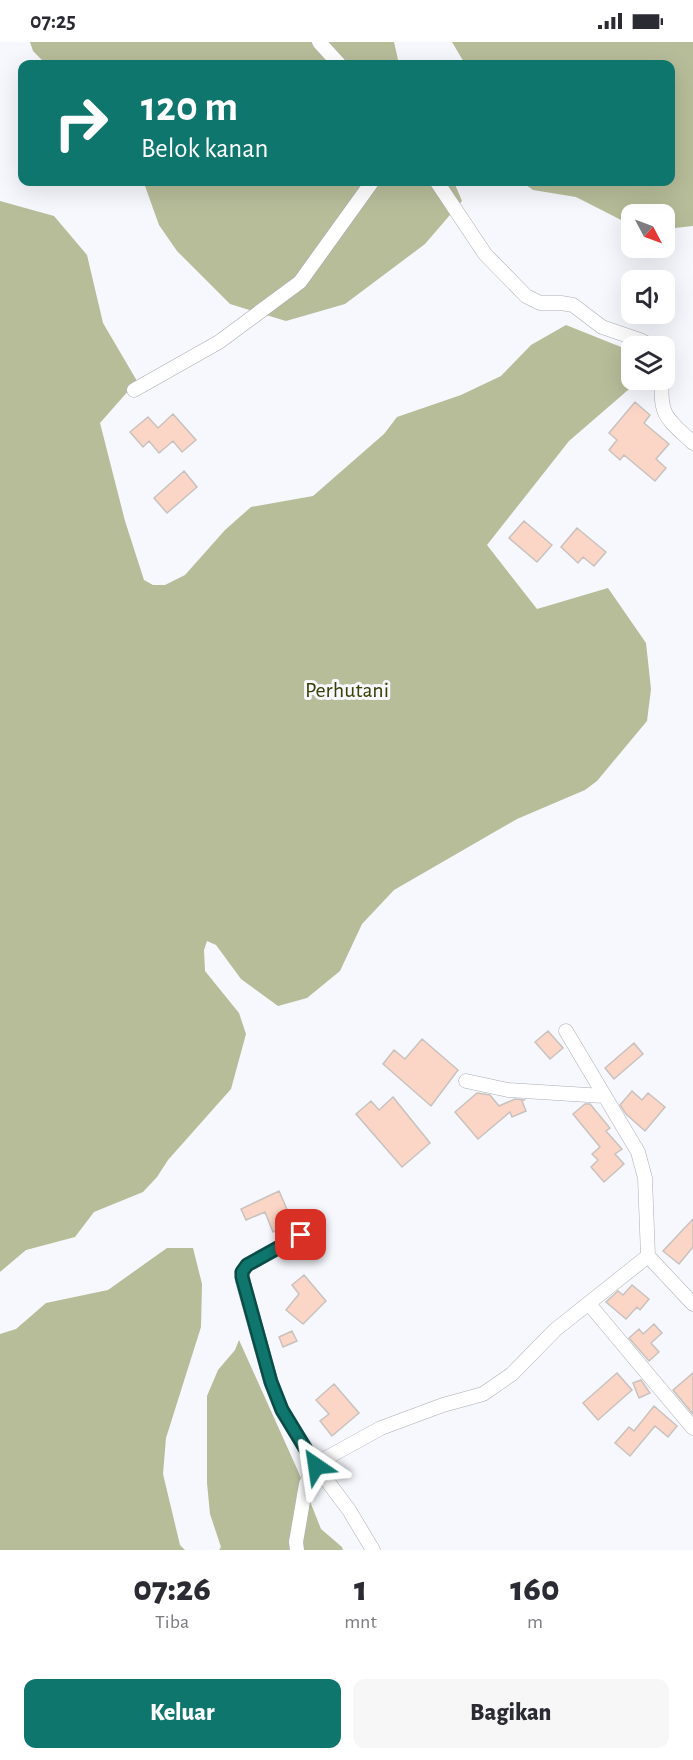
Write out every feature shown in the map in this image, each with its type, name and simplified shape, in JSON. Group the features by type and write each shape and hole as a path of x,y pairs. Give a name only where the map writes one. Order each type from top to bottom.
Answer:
{"street":[{"path":"319,42 335,60"},
{"path":"134,390 219,342 300,282 369,186"},
{"path":"440,186 485,254 526,296 540,303 573,305 597,324 629,336"},
{"path":"662,390 664,414 693,443"},
{"path":"566,1031 638,1152 645,1178 648,1256 693,1304"},
{"path":"466,1081 508,1090 604,1096"},
{"path":"301,1235 247,1265 242,1272 242,1277 271,1382 282,1410 316,1466 349,1510 373,1550"},
{"path":"297,1550 296,1542 306,1484 316,1466 333,1453 381,1428 443,1405 483,1394 512,1374 555,1330 648,1256"},
{"path":"589,1304 693,1428"}],"green space":[{"path":"30,42 394,42 398,60 42,60 33,51"},
{"path":"452,42 693,42 693,226 675,228 675,204 621,204 621,220 576,197 533,190 528,186 675,186 675,60 463,60"},
{"path":"145,186 456,186 462,201 425,244 345,304 286,321 230,304 177,251 159,225"},
{"name":"Perhutani","path":"0,201 54,216 87,255 103,323 137,381 100,423 125,521 144,580 153,585 165,585 185,575 225,530 251,507 313,496 384,434 397,417 461,395 501,376 531,345 566,325 621,347 621,390 628,390 569,441 487,545 537,609 608,588 646,643 651,689 647,721 597,781 585,790 517,819 394,890 362,924 340,971 307,998 278,1006 241,979 216,945 207,941 204,950 205,971 239,1013 246,1034 231,1089 143,1192 94,1212 75,1237 26,1250 0,1272"},
{"path":"167,1248 193,1248 202,1284 201,1327 166,1438 163,1474 180,1545 185,1550 0,1550 0,1334 16,1329 46,1303 108,1290"},
{"path":"239,1340 298,1471 321,1529 343,1550 219,1550 221,1547 210,1514 207,1483 207,1396 218,1370 235,1350"}],"building":[{"path":"635,402 650,415 644,423 669,444 656,459 666,468 655,481 624,455 620,460 609,450 617,440 609,433"},
{"path":"173,414 196,440 182,452 173,441 159,453 149,441 143,447 130,432 148,417 158,428"},
{"path":"184,471 197,487 167,513 154,498"},
{"path":"524,521 552,545 537,562 509,538"},
{"path":"577,528 606,552 594,566 583,557 578,563 561,547"},
{"path":"548,1031 563,1048 550,1059 535,1042"},
{"path":"422,1039 458,1070 431,1106 383,1064 394,1050 405,1059"},
{"path":"634,1043 643,1054 614,1079 605,1068"},
{"path":"632,1091 642,1100 648,1093 665,1107 645,1131 626,1114 620,1105"},
{"path":"477,1093 490,1095 499,1106 515,1099 524,1100 522,1101 526,1111 512,1117 510,1112 478,1139 455,1112"},
{"path":"393,1097 430,1143 402,1167 356,1114 371,1101 379,1110"},
{"path":"585,1104 590,1104 610,1128 606,1131 622,1149 615,1154 624,1164 604,1182 591,1167 598,1160 592,1154 600,1147 573,1114"},
{"path":"279,1191 293,1223 273,1232 265,1212 246,1220 241,1209"},
{"path":"693,1219 693,1247 679,1264 663,1251"},
{"path":"304,1275 326,1301 303,1324 286,1310 299,1294 292,1285"},
{"path":"632,1285 649,1299 640,1310 637,1307 626,1319 606,1302 618,1291 623,1295"},
{"path":"654,1324 662,1333 651,1343 659,1352 649,1361 629,1338 639,1329 643,1334"},
{"path":"292,1331 297,1341 283,1347 279,1337"},
{"path":"617,1373 632,1390 598,1420 583,1403"},
{"path":"693,1373 693,1414 673,1390"},
{"path":"641,1380 650,1393 639,1398 633,1383"},
{"path":"334,1384 359,1413 332,1436 320,1421 329,1414 316,1400"},
{"path":"654,1406 677,1426 668,1437 655,1426 630,1456 615,1443 629,1427 634,1431"}],"route":[{"path":"301,1235 247,1265 242,1272 242,1277 271,1382 282,1410 316,1466"}]}
